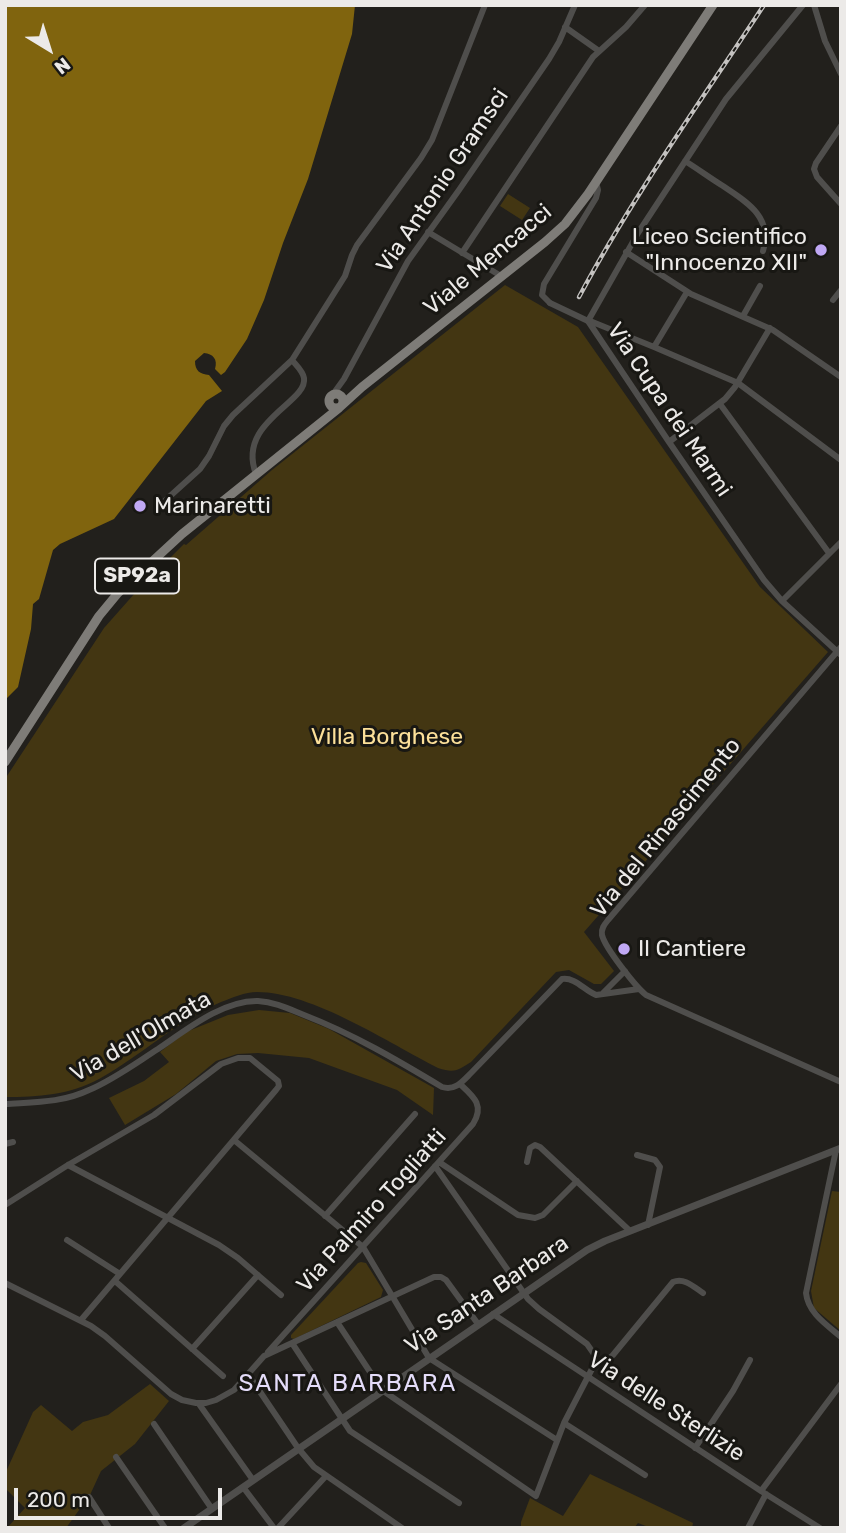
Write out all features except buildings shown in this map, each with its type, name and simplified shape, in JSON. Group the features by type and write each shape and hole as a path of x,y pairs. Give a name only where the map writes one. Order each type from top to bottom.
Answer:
{"main road":[{"name":"Viale Mencacci","path":"339,407 559,229 596,182 713,5"},
{"name":"Viale Mencacci","path":"335,397 362,387"},
{"name":"Via Antonio Gramsci","path":"312,428 335,397"},
{"path":"335,397 343,401 339,407"},
{"name":"Via Antonio Gramsci","path":"5,762 99,616 118,593 182,534 339,407"}],"street":[{"path":"158,506 197,473 233,415 292,360 346,274 355,248 434,136 485,5"},
{"name":"Via Antonio Gramsci","path":"335,397 408,261 548,61 575,5"},
{"path":"462,253 599,51 626,27 645,5"},
{"path":"803,5 738,82 626,252 588,321 737,383 841,460"},
{"path":"814,5 825,41 841,74"},
{"path":"565,27 599,51"},
{"path":"841,126 816,163 814,171 841,204"},
{"path":"685,161 752,207 765,228 763,251"},
{"name":"Via Cupa dei Marmi","path":"596,182 596,198 544,284 542,295 550,303 588,321 764,580 782,601 839,651"},
{"path":"428,232 501,276"},
{"path":"626,252 687,292 770,328 841,377"},
{"path":"743,316 760,286"},
{"path":"834,300 841,290"},
{"path":"654,347 687,292"},
{"path":"669,442 720,404 737,383 770,328"},
{"path":"256,474 252,455 259,433 298,393 304,382 303,375 292,360"},
{"path":"720,404 829,553"},
{"path":"782,601 841,542"},
{"name":"Via del Rinascimento","path":"839,651 604,925 602,931 604,940 625,971 639,989 653,999 841,1082"},
{"path":"601,995 625,971"},
{"path":"460,1084 561,980 569,978 593,994 601,995 639,989"},
{"name":"Via dell'Olmata","path":"5,1104 62,1099 88,1091 197,1022 234,1005 252,1002 281,1006 332,1026 444,1088 453,1088 460,1084"},
{"path":"5,1205 166,1107 216,1066 236,1058 247,1057 278,1081 279,1086 80,1320"},
{"name":"Via Palmiro Togliatti","path":"199,1404 212,1402 229,1394 469,1129 477,1116 478,1107 476,1100 460,1084"},
{"path":"325,1216 415,1114"},
{"path":"234,1140 363,1247 429,1358 557,1440"},
{"path":"5,1144 13,1142"},
{"path":"527,1162 530,1147 538,1146 630,1231"},
{"path":"839,1149 806,1293 813,1312 841,1337"},
{"name":"Via Santa Barbara","path":"184,1528 590,1248 839,1149"},
{"path":"637,1155 654,1160 660,1167 648,1224"},
{"path":"437,1164 513,1212 527,1217 543,1216 577,1181"},
{"path":"338,1322 382,1390 536,1496 564,1423 594,1364 594,1354 587,1344 537,1308 524,1293 437,1164"},
{"path":"68,1166 226,1249 281,1295"},
{"path":"67,1240 121,1274"},
{"path":"192,1349 258,1275"},
{"path":"264,1356 431,1278 441,1277 448,1282 478,1324"},
{"path":"115,1281 223,1376"},
{"path":"594,1364 605,1362 612,1357 673,1282 684,1281 703,1293"},
{"path":"5,1283 80,1320 105,1336 171,1394 199,1404 253,1480"},
{"name":"Via delle Sterlizie","path":"493,1314 820,1528"},
{"path":"292,1343 348,1429 459,1503"},
{"path":"695,1448 750,1360"},
{"path":"248,1374 311,1463 402,1528"},
{"path":"748,1528 764,1492 841,1384"},
{"path":"564,1423 645,1475"},
{"path":"155,1424 212,1509"},
{"path":"116,1457 165,1528"},
{"path":"243,1487 276,1528 326,1476"},
{"path":"89,1497 109,1528"}],"green space":[{"path":"508,194 530,208 522,220 500,206"},
{"name":"Villa Borghese","path":"505,285 578,327 760,587 828,652 584,932 614,971 601,984 594,984 569,970 556,972 471,1062 462,1067 452,1071 438,1068 326,1009 302,1000 279,994 252,992 204,1010 115,1070 77,1089 54,1094 5,1097 5,779 104,628 184,544 272,470"},
{"path":"259,1010 290,1013 329,1029 434,1088 433,1115 397,1090 309,1058 258,1053 237,1054 216,1061 176,1094 125,1125 109,1098 144,1081 169,1062 160,1052 186,1032 228,1015"},
{"path":"832,1191 841,1192 841,1331 814,1308 811,1291"},
{"path":"361,1262 366,1263 383,1290 381,1297 294,1339 291,1338 291,1335"},
{"path":"150,1384 169,1401 135,1444 101,1471 90,1495 66,1528 7,1528 25,1508 5,1488 5,1474 33,1412 41,1405 72,1431 83,1422 108,1415"},
{"path":"590,1474 693,1523 692,1528 651,1528 638,1523 634,1528 521,1528 530,1498 563,1516"}],"shaded area":[{"path":"5,5 355,5 352,34 308,179 247,339 221,375 215,369 215,360 210,355 204,353 195,361 199,371 209,375 222,391 206,401 114,519 60,544 53,550 39,599 33,604 31,629 18,687 5,700"}],"railway":[{"path":"579,297 645,186 764,5"}],"place":[{"name":"Liceo Scientifico \"Innocenzo XII\"","path":"821,250"},
{"name":"Marinaretti","path":"140,506"},
{"name":"Il Cantiere","path":"624,949"}],"district":[{"name":"SANTA BARBARA","path":"348,1384"}]}
